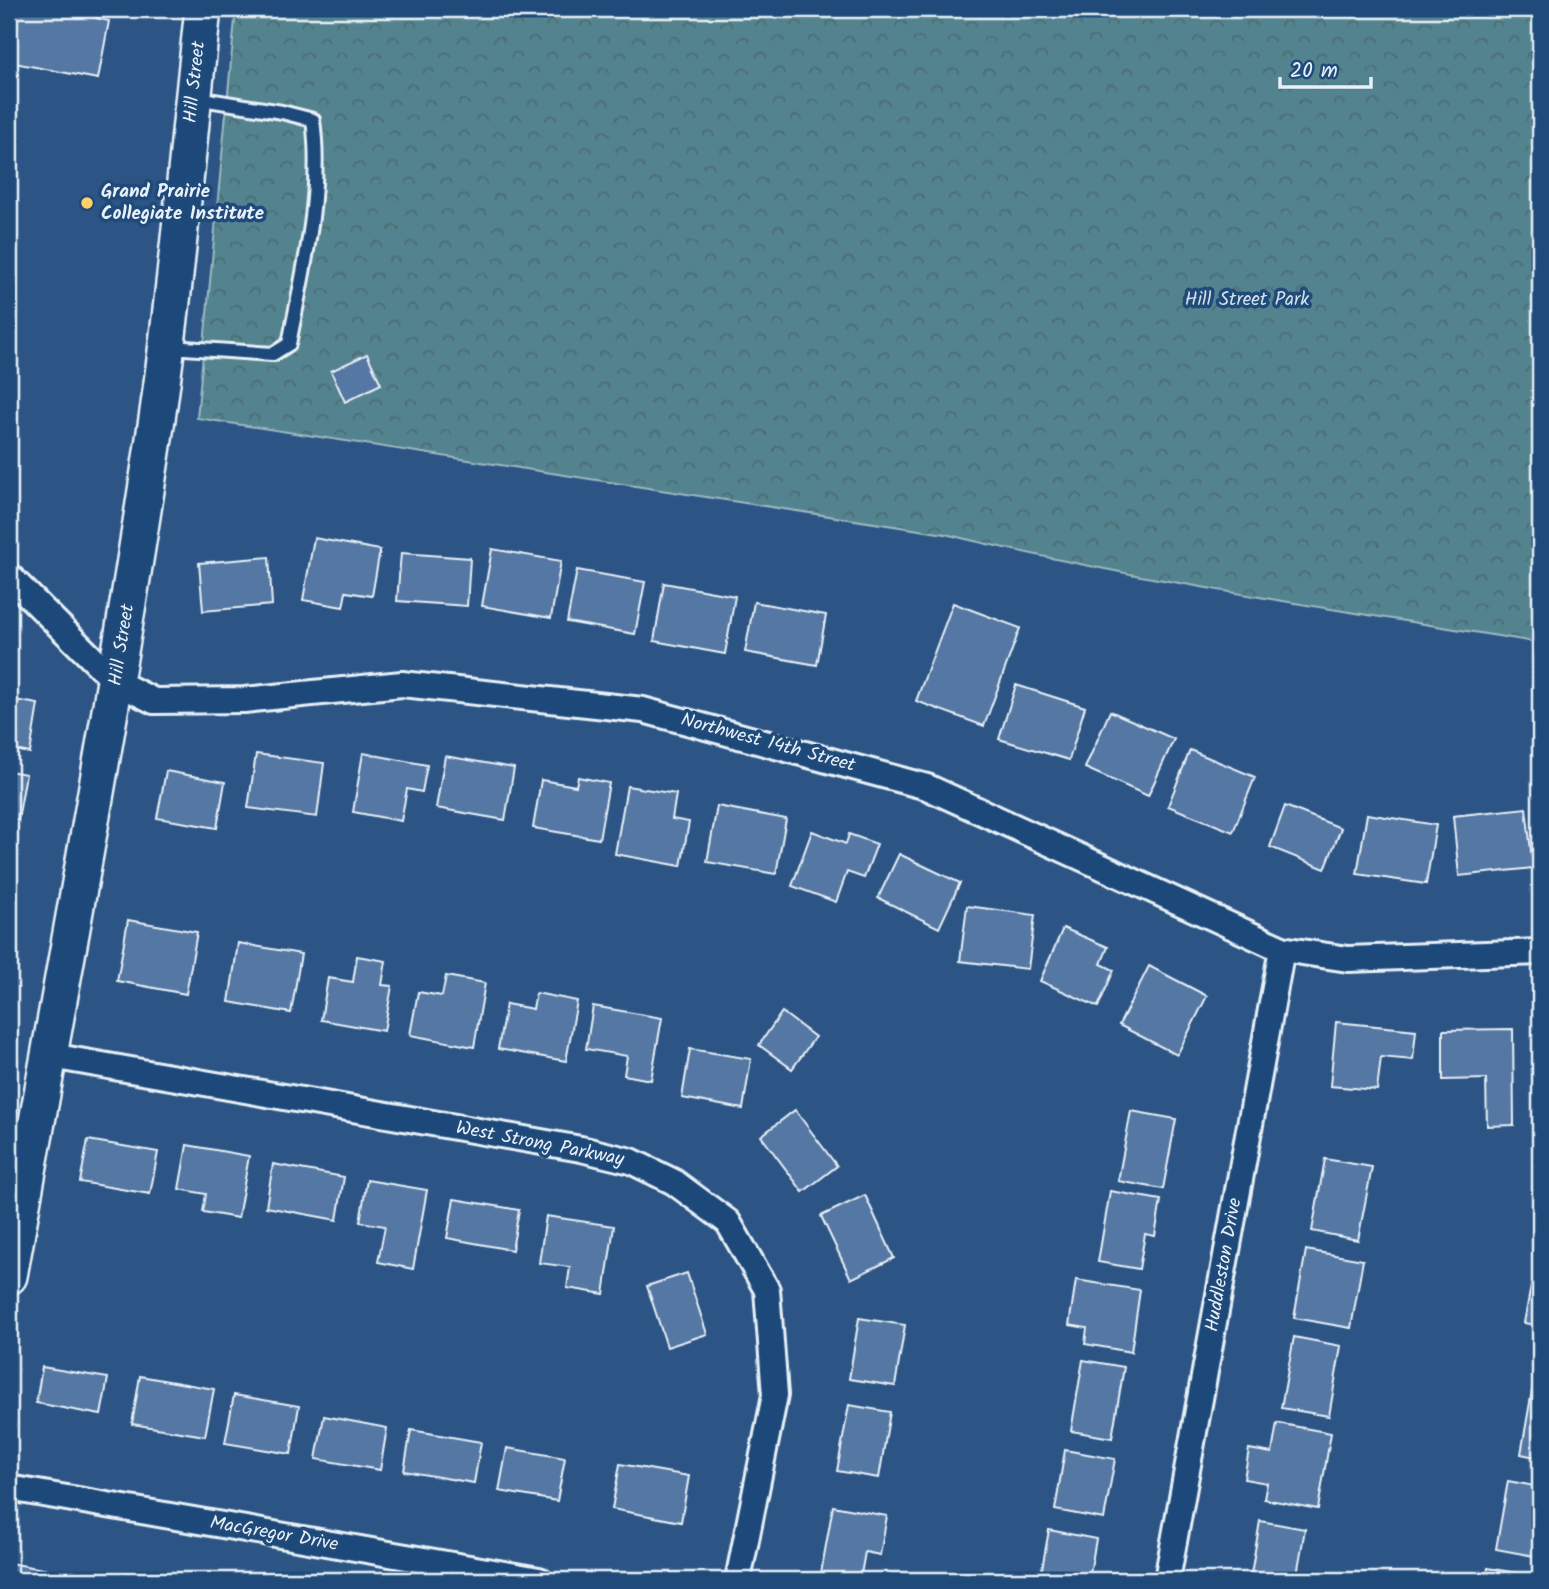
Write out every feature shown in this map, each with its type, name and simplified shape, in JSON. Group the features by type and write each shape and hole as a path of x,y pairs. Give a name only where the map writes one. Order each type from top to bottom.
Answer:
{"street":[{"name":"Hill Street","path":"9,1276 14,1220 51,1056 116,682 166,346 203,9"},
{"name":"Northwest 14th Street","path":"9,576 116,682 154,701 244,700 402,684 643,710 927,787 1282,949 1348,959 1540,952"},
{"name":"Huddleston Drive","path":"1167,1580 1282,949"},
{"name":"West Strong Parkway","path":"51,1056 631,1161 674,1182 729,1222 766,1290 775,1395 738,1580"},
{"name":"MacGregor Drive","path":"9,1488 539,1580"}],"lane":[{"path":"166,346 273,354 289,344 307,246 317,150 313,120 282,112 193,98"}],"green space":[{"name":"Hill Street Park","path":"236,9 1540,9 1540,643 1167,581 945,534 197,418"}],"building":[{"path":"9,9 97,9 96,18 109,21 98,79 9,62"},
{"path":"367,354 381,384 345,402 331,371"},
{"path":"314,538 380,550 372,596 346,592 343,607 303,600"},
{"path":"492,549 561,561 551,618 482,606"},
{"path":"401,553 470,558 467,606 397,601"},
{"path":"269,557 272,605 203,611 199,563"},
{"path":"577,570 645,582 635,634 567,622"},
{"path":"664,583 735,596 725,654 654,641"},
{"path":"754,602 826,615 817,665 745,652"},
{"path":"953,603 1020,628 984,726 916,701"},
{"path":"1016,685 1085,707 1069,760 999,739"},
{"path":"9,699 38,704 30,753 9,749"},
{"path":"1110,711 1174,739 1148,796 1085,768"},
{"path":"1190,750 1255,777 1233,832 1168,806"},
{"path":"363,753 427,765 422,792 407,789 401,821 353,812"},
{"path":"256,754 324,763 317,817 248,808"},
{"path":"445,756 514,768 505,820 436,808"},
{"path":"9,771 26,774 18,820 9,818"},
{"path":"166,771 225,782 217,828 157,818"},
{"path":"578,777 609,783 599,839 533,828 541,780 576,786"},
{"path":"627,786 676,794 672,819 689,822 681,866 615,854"},
{"path":"717,806 786,819 776,874 707,862"},
{"path":"1285,806 1341,828 1325,869 1270,847"},
{"path":"1526,808 1533,868 1459,876 1453,816"},
{"path":"1367,814 1436,825 1426,884 1357,874"},
{"path":"812,831 846,844 849,834 877,844 864,878 847,872 836,902 792,886"},
{"path":"9,838 14,839 9,865"},
{"path":"899,854 960,883 939,928 878,898"},
{"path":"967,906 1035,915 1028,969 960,961"},
{"path":"128,920 197,932 186,994 117,981"},
{"path":"1063,928 1108,947 1101,964 1114,970 1098,1007 1040,981"},
{"path":"238,943 301,954 291,1013 229,1002"},
{"path":"357,956 386,961 382,985 392,986 384,1031 321,1020 328,978 353,982"},
{"path":"1149,966 1207,996 1177,1055 1119,1025"},
{"path":"446,976 485,983 474,1047 410,1035 418,992 442,996"},
{"path":"536,993 577,1001 566,1061 498,1049 506,1004 533,1009"},
{"path":"593,1006 662,1018 651,1080 624,1075 627,1056 586,1049"},
{"path":"782,1012 815,1037 792,1069 759,1045"},
{"path":"1336,1022 1416,1030 1413,1060 1381,1057 1377,1090 1330,1086"},
{"path":"1513,1029 1514,1125 1487,1126 1486,1079 1443,1080 1443,1030"},
{"path":"690,1049 751,1059 743,1109 682,1098"},
{"path":"795,1110 837,1166 803,1192 761,1136"},
{"path":"1131,1111 1176,1119 1163,1189 1118,1181"},
{"path":"88,1140 158,1152 150,1194 80,1182"},
{"path":"187,1145 249,1156 238,1218 203,1212 206,1194 179,1189"},
{"path":"1325,1159 1372,1167 1358,1240 1312,1231"},
{"path":"273,1164 344,1177 337,1220 266,1207"},
{"path":"367,1180 427,1190 413,1269 378,1262 385,1226 360,1222"},
{"path":"1110,1191 1161,1200 1155,1236 1145,1234 1139,1269 1098,1262"},
{"path":"865,1195 894,1258 851,1279 821,1216"},
{"path":"454,1199 519,1210 512,1250 447,1238"},
{"path":"546,1216 614,1226 604,1294 567,1288 570,1267 539,1263"},
{"path":"1540,1223 1540,1266 1535,1265"},
{"path":"1306,1250 1363,1260 1351,1328 1294,1318"},
{"path":"687,1273 707,1334 667,1347 647,1286"},
{"path":"1076,1280 1140,1290 1131,1352 1085,1344 1087,1328 1069,1325"},
{"path":"1531,1286 1540,1288 1540,1326 1524,1323"},
{"path":"859,1318 905,1325 895,1386 849,1379"},
{"path":"1294,1337 1341,1346 1329,1416 1281,1408"},
{"path":"1083,1360 1124,1367 1112,1438 1071,1431"},
{"path":"42,1367 108,1378 101,1415 36,1403"},
{"path":"140,1376 214,1389 205,1436 132,1424"},
{"path":"1533,1385 1540,1387 1540,1458 1521,1454"},
{"path":"234,1395 299,1406 291,1454 225,1443"},
{"path":"849,1405 890,1412 879,1478 837,1471"},
{"path":"324,1416 387,1428 380,1470 316,1459"},
{"path":"1277,1423 1331,1433 1318,1509 1264,1499 1267,1483 1244,1479 1249,1449 1272,1453"},
{"path":"411,1430 481,1442 474,1483 404,1471"},
{"path":"507,1448 565,1458 557,1501 499,1491"},
{"path":"1065,1450 1115,1459 1104,1519 1055,1510"},
{"path":"620,1464 689,1476 681,1522 612,1509"},
{"path":"1508,1481 1540,1487 1540,1557 1496,1549"},
{"path":"833,1506 887,1516 880,1555 865,1552 860,1580 821,1573"},
{"path":"1260,1521 1305,1529 1296,1580 1250,1580"},
{"path":"1049,1530 1096,1539 1089,1580 1040,1580"},
{"path":"9,1563 89,1577 88,1580 9,1580"},
{"path":"1488,1568 1534,1576 1533,1580 1486,1580"}],"place":[{"name":"Grand Prairie Collegiate Institute","path":"87,203"}]}
